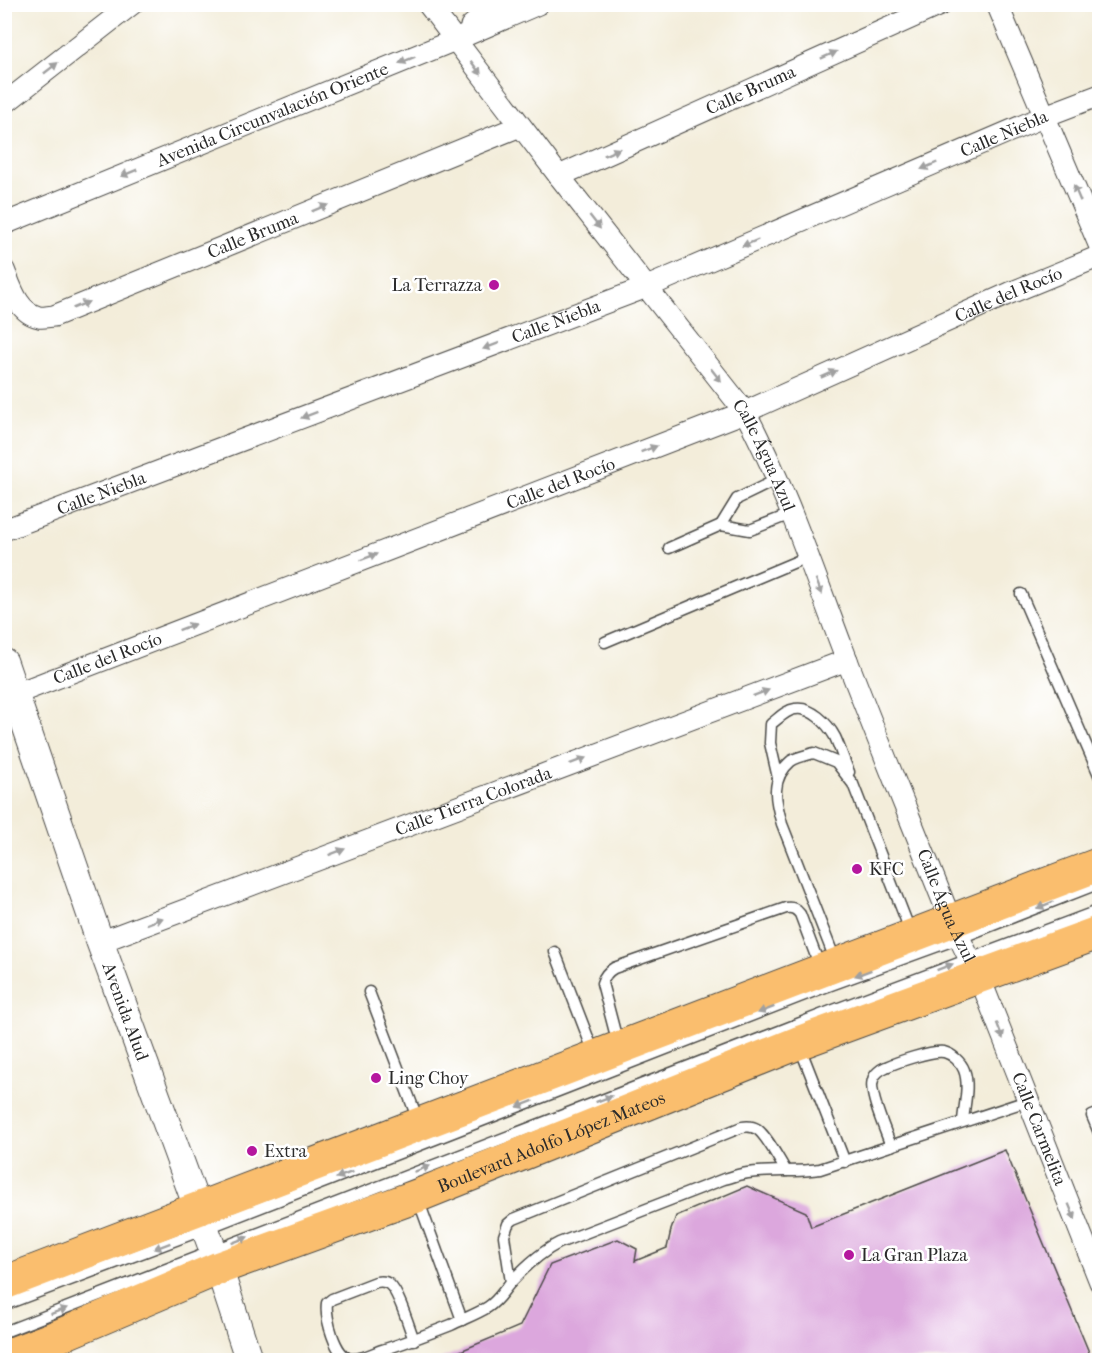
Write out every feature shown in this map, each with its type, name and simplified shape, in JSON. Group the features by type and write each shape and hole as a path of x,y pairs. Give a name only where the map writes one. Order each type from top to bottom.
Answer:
{"main road":[{"name":"Boulevard Adolfo López Mateos","path":"4,1357 59,1336 208,1239 419,1123 912,936 956,930 1100,864"},
{"name":"Boulevard Adolfo López Mateos","path":"4,1283 417,1196 798,1043 973,967 1100,932"}],"street":[{"path":"4,104 132,4"},
{"name":"Calle Água Azul","path":"428,4 520,126 745,412 778,479 847,660 973,967"},
{"path":"455,40 497,4"},
{"name":"Avenida Circunvalación Oriente","path":"4,224 538,4"},
{"name":"Calle Bruma","path":"559,176 942,4"},
{"path":"997,4 1100,247"},
{"name":"Calle Niebla","path":"4,531 647,287 1100,94"},
{"name":"Calle Bruma","path":"4,270 16,298 26,311 39,317 54,316 520,126"},
{"name":"Calle del Rocío","path":"15,694 745,412 1010,292 1100,256"},
{"name":"Calle Tierra Colorada","path":"100,942 847,660"},
{"name":"Avenida Alud","path":"4,662 100,942 208,1239 249,1360"},
{"name":"Calle Carmelita","path":"973,967 1100,1282"}],"lane":[{"path":"721,525 737,499 778,479"},
{"path":"669,548 721,525 750,530 791,514"},
{"path":"605,642 807,556"},
{"path":"1021,594 1100,777"},
{"path":"829,967 775,800 778,778 771,743 771,724 792,709 803,708 811,712 825,724 834,736 912,936"},
{"path":"778,778 793,760 814,753 836,762 853,784"},
{"path":"4,1332 208,1239 820,989 956,930 1100,883"},
{"path":"607,1051 602,983 608,972 614,968 786,908 796,909 800,914 829,967"},
{"path":"4,1305 208,1239 973,967 1100,910"},
{"path":"555,952 607,1051"},
{"path":"369,992 419,1123"},
{"path":"798,1043 845,1162"},
{"path":"891,1146 872,1092 872,1081 884,1067 935,1052 947,1052 957,1059 964,1070 966,1083 963,1121"},
{"path":"414,1340 395,1291 383,1281 332,1299 327,1303 326,1310 336,1346 350,1359 360,1358 414,1340 487,1308 498,1299 532,1260 559,1243 724,1179 741,1174 820,1169 1027,1101"},
{"path":"1100,1113 1092,1116 1100,1136"},
{"path":"511,1282 504,1236 508,1224 514,1219 731,1131 749,1126 757,1129 786,1171"},
{"path":"417,1196 462,1320"}],"building":[{"name":"La Gran Plaza","path":"1005,1150 1091,1357 1083,1360 439,1360 520,1326 550,1265 618,1239 637,1249 635,1261 667,1248 676,1216 747,1186 806,1212 811,1227"}],"place":[{"name":"La Terrazza","path":"494,285"},
{"name":"KFC","path":"857,869"},
{"name":"Ling Choy","path":"376,1078"},
{"name":"Extra","path":"252,1151"},
{"name":"La Gran Plaza","path":"849,1255"}]}
